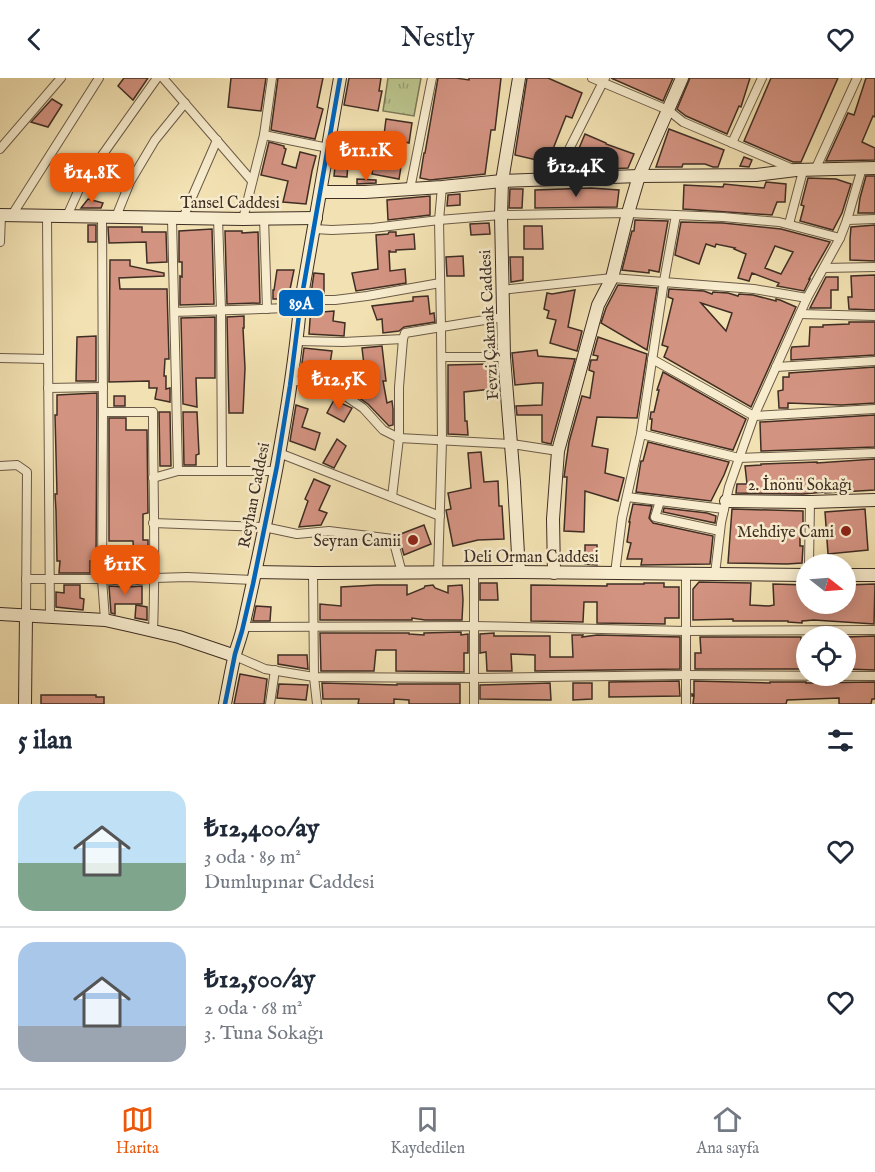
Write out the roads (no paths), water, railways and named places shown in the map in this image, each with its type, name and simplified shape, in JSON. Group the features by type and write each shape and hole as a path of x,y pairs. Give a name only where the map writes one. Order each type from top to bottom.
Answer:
{"street":[{"path":"0,149 61,78"},
{"path":"0,243 4,215 99,78"},
{"path":"67,216 81,185 158,78"},
{"path":"163,78 252,181"},
{"path":"243,219 264,135 272,78"},
{"name":"Reyhan Caddesi","path":"225,704 276,471 301,303 340,78"},
{"path":"410,189 432,78"},
{"name":"Fevzi Çakmak Caddesi","path":"519,78 502,181 501,215 504,357 512,444 519,572"},
{"path":"592,78 604,80 668,110 683,122 805,170"},
{"path":"554,573 553,519 558,451 598,305 612,278 639,177 682,78"},
{"path":"732,143 762,78"},
{"path":"789,224 805,170 857,78"},
{"path":"554,179 604,80"},
{"path":"116,218 130,182 155,140 185,103"},
{"path":"264,135 328,148"},
{"path":"178,471 175,312 177,218 217,140"},
{"path":"321,192 365,192 502,181 756,175 805,170 869,168 840,238 807,298 754,416 729,487 720,531 715,574"},
{"path":"438,573 442,441 439,220 442,187"},
{"path":"315,224 332,230 501,215 676,214 779,222 840,238"},
{"path":"615,573 622,518 641,434 676,214"},
{"name":"Tansel Caddesi","path":"4,215 102,218 264,218 315,224"},
{"path":"47,216 50,617"},
{"path":"102,218 102,579 105,620"},
{"path":"218,218 222,470"},
{"path":"264,218 267,309"},
{"path":"847,220 875,219"},
{"path":"824,268 875,267"},
{"path":"501,290 612,278 754,289 807,298"},
{"path":"175,312 267,309 301,303 367,297 440,283"},
{"path":"800,314 875,316"},
{"path":"392,498 399,438 399,387 405,333 503,317"},
{"path":"297,341 343,342 403,339"},
{"path":"442,357 504,357"},
{"path":"0,358 48,359"},
{"path":"652,359 754,416 875,409"},
{"path":"777,366 875,361"},
{"path":"291,380 320,385 344,395 363,408 383,430 399,438 512,444 558,451"},
{"path":"48,388 103,387"},
{"path":"103,412 153,412 155,578 153,631"},
{"path":"641,434 739,458 875,453"},
{"path":"279,453 440,516"},
{"path":"0,466 17,465 27,472 25,704"},
{"path":"153,478 178,471 276,471"},
{"path":"627,497 725,505"},
{"name":"2. İnönü Sokağı","path":"725,505 875,500"},
{"path":"660,501 655,517 720,531"},
{"path":"810,502 810,554"},
{"path":"153,523 264,527 297,534 329,531 393,539 402,573"},
{"name":"Deli Orman Caddesi","path":"254,576 313,573 519,572 796,575"},
{"path":"313,573 314,676 317,704"},
{"path":"474,573 474,704"},
{"path":"686,574 686,704"},
{"path":"856,575 875,575"},
{"path":"26,579 128,581 155,578 254,576"},
{"path":"0,614 105,620 178,637 235,656 265,669 314,676 474,678 685,675 875,676"},
{"path":"243,627 474,626 685,630 875,630"},
{"path":"270,704 275,670"}],"place":[{"name":"Mehdiye Cami","path":"846,531"},
{"name":"Seyran Camii","path":"413,540"}]}
